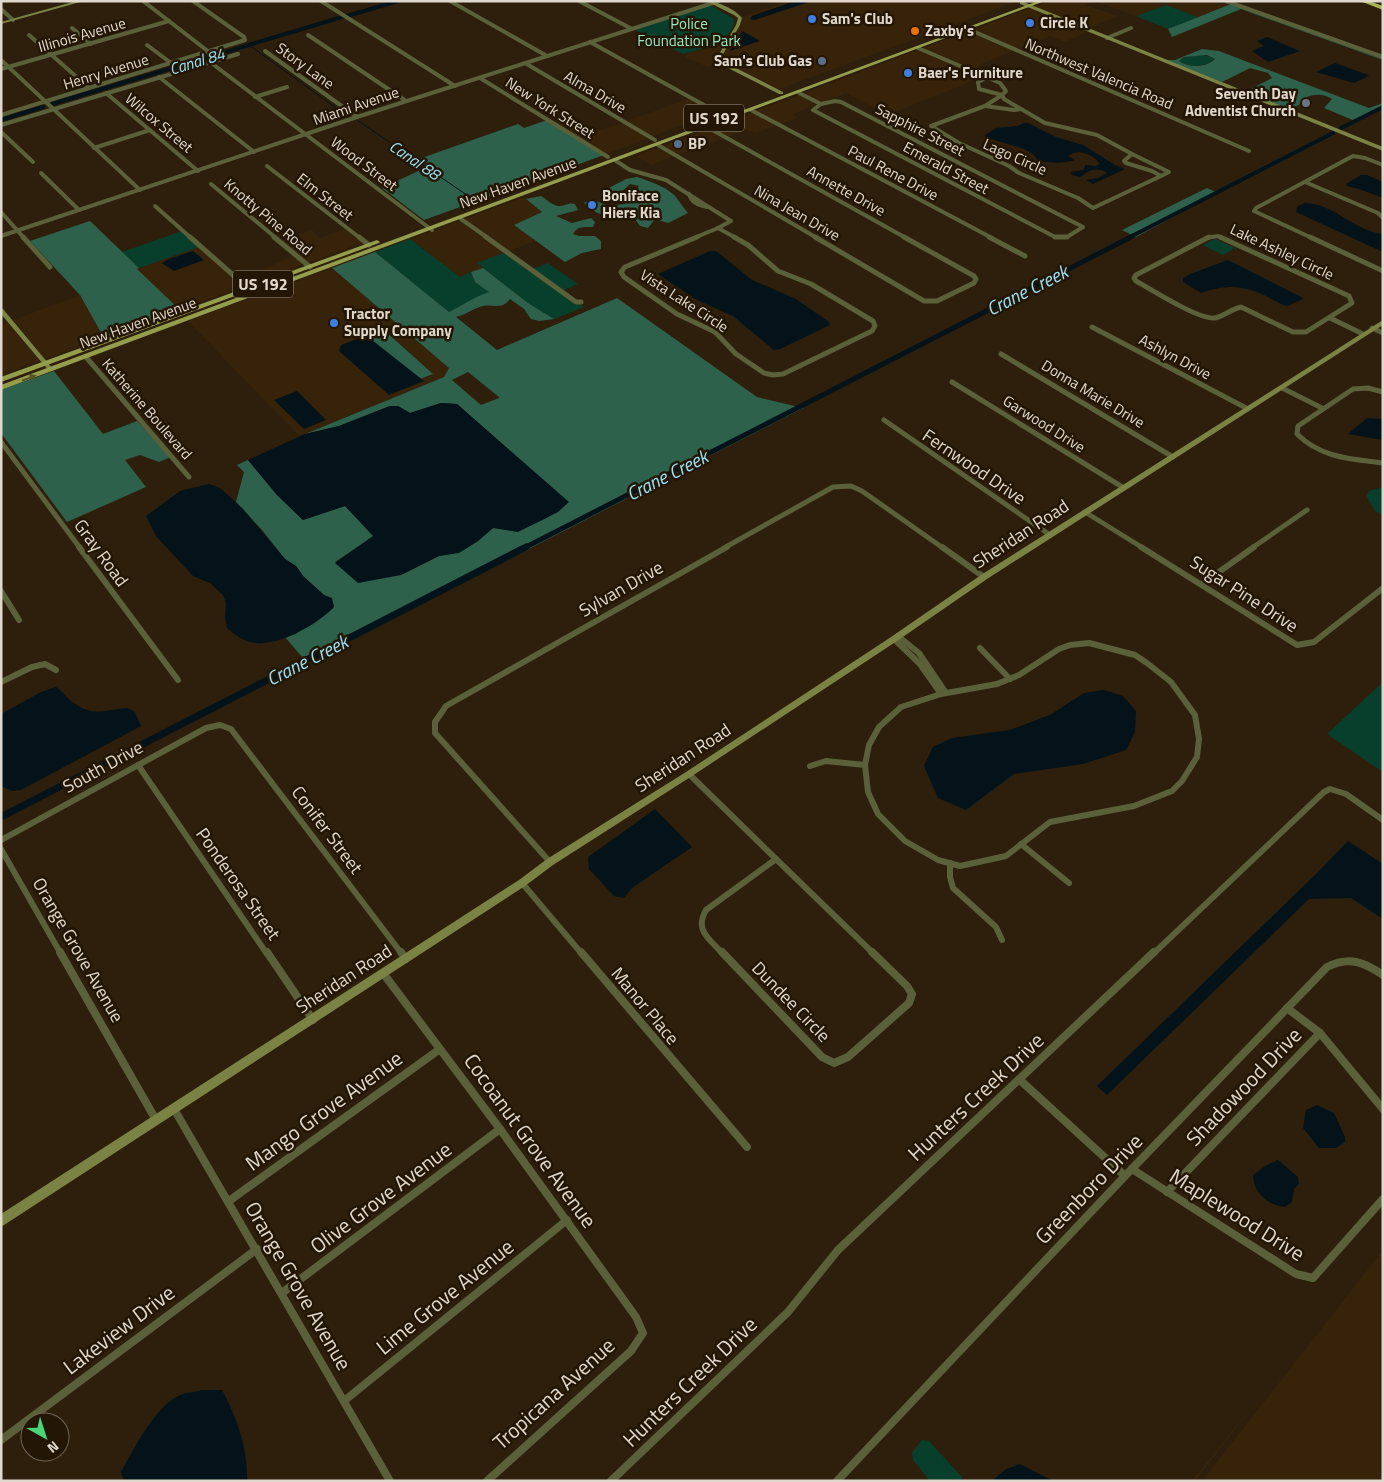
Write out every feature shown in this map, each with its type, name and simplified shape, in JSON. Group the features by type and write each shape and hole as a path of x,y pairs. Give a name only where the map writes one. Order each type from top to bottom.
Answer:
{"highway":[{"path":"1363,1 1383,8"},
{"path":"1377,1 1383,3"}],"main road":[{"name":"New Haven Avenue","path":"1,388 48,367 227,297 369,245 461,219 601,166 722,114 970,22 1026,4 1043,1"},
{"name":"New Haven Avenue","path":"657,142 707,127 858,71 959,33 1026,4"},
{"path":"968,29 967,26 970,22"},
{"path":"959,33 962,29 961,26"},
{"path":"918,48 918,44 924,40"},
{"path":"903,54 908,49 907,46"},
{"path":"852,66 858,71"},
{"path":"799,93 797,89 804,84"},
{"path":"778,100 782,95 781,93"},
{"path":"751,110 750,108 754,103"},
{"path":"717,123 721,120 722,114"},
{"name":"New Haven Avenue","path":"1,380 86,357 359,256 523,188 608,157 619,158"},
{"path":"601,166 607,162 608,157"},
{"path":"516,198 523,188"},
{"path":"503,203 509,198 509,194"},
{"path":"359,256 366,251 369,245"},
{"path":"296,280 310,267"},
{"path":"223,306 245,296 249,289"},
{"path":"186,320 190,314 227,297"}],"street":[{"path":"1,23 82,1"},
{"path":"143,1 209,52"},
{"name":"Henry Avenue","path":"1,115 244,40 244,37 193,1"},
{"path":"321,1 455,86"},
{"path":"450,1 547,56"},
{"path":"579,1 632,29"},
{"name":"Miami Avenue","path":"1,236 357,117 719,1"},
{"path":"1226,1 1383,58"},
{"path":"711,2 736,14 740,18 720,56 720,60 726,65 781,93"},
{"path":"1026,4 1383,149"},
{"path":"1,9 13,20"},
{"name":"Illinois Avenue","path":"1,69 169,21"},
{"path":"72,28 91,44"},
{"path":"1107,38 1131,28"},
{"name":"Northwest Valencia Road","path":"968,29 1249,151"},
{"path":"29,35 89,88"},
{"path":"308,35 406,101"},
{"path":"590,42 722,114"},
{"path":"147,45 171,64"},
{"path":"918,48 1000,83 1006,91 1002,95"},
{"name":"Story Lane","path":"265,51 357,117"},
{"path":"1,125 238,54"},
{"path":"1,60 140,190"},
{"name":"Wood Street","path":"210,62 428,227"},
{"name":"Alma Drive","path":"525,63 657,142"},
{"path":"159,77 254,152"},
{"path":"988,77 978,82 979,89 1002,95 1004,99 1054,126 1097,135 1169,172 1161,176 1124,161 1132,154"},
{"name":"New York Street","path":"480,78 608,157"},
{"path":"255,96 287,87"},
{"name":"Wilcox Street","path":"106,93 198,171"},
{"path":"799,93 821,104"},
{"name":"Lago Circle","path":"1002,95 985,106 931,126 959,143 1009,166 1019,174 1051,185 1078,198 1093,208 1161,176"},
{"name":"Sapphire Street","path":"821,104 835,101 841,102 1080,224 1083,227 1081,230"},
{"name":"Emerald Street","path":"821,104 812,110 1055,237 1067,237 1081,230"},
{"path":"985,106 1014,110 1021,109"},
{"name":"Paul Rene Drive","path":"751,110 1025,256"},
{"name":"Annette Drive","path":"707,127 974,276 976,280 974,283 937,301 924,301"},
{"path":"94,148 150,130"},
{"path":"1,132 33,162"},
{"name":"Nina Jean Drive","path":"657,142 924,301"},
{"path":"1383,165 1365,158 1353,156 1254,210 1383,271"},
{"path":"619,158 630,170 666,180 711,207 730,221 728,224 718,228"},
{"name":"Elm Street","path":"268,166 369,245"},
{"path":"41,173 79,210"},
{"path":"1305,182 1378,212 1382,217"},
{"name":"Knotty Pine Road","path":"211,184 310,267"},
{"path":"689,194 694,203 711,207"},
{"path":"694,203 700,200"},
{"path":"155,206 249,289"},
{"path":"1,212 50,267"},
{"path":"461,219 576,302 581,302"},
{"name":"Vista Lake Circle","path":"718,228 748,245 778,271 811,284 872,320 875,326 872,331 783,374 773,375 764,372 736,354 715,332 677,314 624,277 621,272 625,267 718,228"},
{"name":"Lake Ashley Circle","path":"1218,236 1349,296 1352,303 1350,306 1330,318 1301,333 1293,332 1241,307 1234,308 1217,317 1204,317 1136,281 1134,278 1136,275 1208,237 1218,236"},
{"path":"1,310 48,367"},
{"path":"1330,318 1363,334"},
{"name":"Sheridan Road","path":"1,1221 313,1020 522,883 550,862 689,774 1050,534 1383,322"},
{"name":"Ashlyn Drive","path":"1092,327 1248,409"},
{"path":"1372,328 1383,334"},
{"name":"Donna Marie Drive","path":"1001,354 1173,457"},
{"name":"Katherine Boulevard","path":"86,357 189,477"},
{"name":"Garwood Drive","path":"952,382 1124,488"},
{"path":"1383,392 1372,388 1360,387 1353,389 1322,408 1298,426 1297,434 1303,442 1329,455 1344,459 1383,463"},
{"path":"1282,388 1322,408"},
{"name":"Fernwood Drive","path":"884,420 1050,534"},
{"name":"Gray Road","path":"1,442 178,680"},
{"name":"Sylvan Drive","path":"550,862 435,733 433,727 436,717 446,706 834,487 851,486 862,491 984,577"},
{"path":"1202,584 1307,510"},
{"name":"Sugar Pine Drive","path":"1085,512 1297,645 1314,642 1383,588"},
{"path":"1,591 19,620"},
{"path":"896,638 927,670 943,693"},
{"path":"1089,643 1135,655 1172,682 1195,715 1199,739 1197,757 1182,781 1172,791 1134,806 1050,822 1006,856 960,866 938,860 905,841 878,814 868,792 865,765 869,746 879,727 901,707 943,693 997,684 1010,679 1059,649 1070,645 1089,643"},
{"path":"980,648 1010,679"},
{"path":"1,682 45,664 56,670"},
{"name":"South Drive","path":"1,840 206,728 220,725"},
{"name":"Conifer Street","path":"220,725 231,729 406,958"},
{"path":"810,766 826,762 865,765"},
{"name":"Ponderosa Street","path":"138,765 313,1020"},
{"name":"Dundee Circle","path":"689,774 907,986 912,994 909,1003 848,1057 834,1063 822,1057 702,931 701,919 706,910 776,859"},
{"name":"Hunters Creek Drive","path":"611,1481 788,1312 838,1250 1324,792 1330,789 1346,794 1383,820"},
{"path":"1021,844 1069,883"},
{"name":"Orange Grove Avenue","path":"1,849 156,1120"},
{"path":"950,863 950,877 953,888 996,927 1002,940"},
{"name":"Manor Place","path":"522,883 747,1147"},
{"name":"Greenboro Drive","path":"836,1481 1125,1176 1327,967 1339,960 1351,960 1362,962 1383,975"},
{"name":"Cocoanut Grove Avenue","path":"383,973 567,1220 636,1317 643,1333"},
{"path":"1287,1008 1320,1033"},
{"name":"Shadowood Drive","path":"1167,1192 1320,1033 1383,1109"},
{"name":"Mango Grove Avenue","path":"229,1201 440,1049"},
{"path":"1020,1080 1125,1176"},
{"name":"Orange Grove Avenue","path":"174,1109 390,1481"},
{"name":"Olive Grove Avenue","path":"282,1293 500,1130"},
{"name":"Maplewood Drive","path":"1132,1169 1296,1274 1313,1278 1383,1199"},
{"name":"Lime Grove Avenue","path":"344,1401 567,1220"},
{"name":"Lakeview Drive","path":"1,1440 257,1249"},
{"name":"Tropicana Avenue","path":"487,1481 631,1351 643,1333"}],"shaded area":[{"path":"789,1 795,1 752,16 750,19 754,20 812,1 1018,1 777,90 724,62 722,56 740,25 742,17"},
{"path":"795,1 812,1 754,20 750,19 752,16"},
{"path":"1048,1 1093,1 1085,5 1119,16 1087,29 1033,7"},
{"path":"1094,1 1239,1 1198,17 1166,5 1136,16"},
{"path":"1031,8 1088,32 1064,42 1050,36 979,65 987,75 888,115 846,93 793,114 798,118 756,133 747,130 651,165 636,156"},
{"path":"742,31 760,41 730,51"},
{"path":"1267,37 1300,51 1268,62 1252,51 1264,46 1257,41"},
{"path":"715,45 723,46 718,56 720,62 707,67 684,57 687,54"},
{"path":"1335,63 1369,76 1354,83 1316,72"},
{"path":"691,98 717,112 604,155 553,123 572,116 598,131"},
{"path":"1028,123 1056,137 1083,145 1125,169 1093,184 1086,180 1098,178 1107,173 1096,170 1080,177 1072,175 1071,172 1083,170 1086,165 1096,166 1100,164 1093,157 1085,153 1076,152 1068,156 1075,160 1066,162 1042,161 1037,160 1029,152 984,136 996,128 1018,126"},
{"path":"1361,175 1367,175 1383,182 1383,198 1347,186 1346,184"},
{"path":"524,197 542,212 515,225 536,241 477,263 483,268 460,277 410,239"},
{"path":"1304,203 1325,207 1363,228 1383,234 1383,252 1296,212 1297,207"},
{"path":"350,227 368,241 180,310 137,269 199,247 232,278 267,268 293,255 278,242 312,230 320,238"},
{"path":"193,251 204,260 174,271 162,263 169,259"},
{"path":"710,251 716,251 752,280 796,299 829,322 830,325 780,349 774,350 733,316 697,300 658,274"},
{"path":"1228,260 1303,299 1288,306 1244,288 1228,287 1201,293 1183,282 1183,278 1190,274"},
{"path":"332,268 449,368 444,377 299,436 188,321","holes":["385,330 433,375 420,379 423,381 341,345 368,337 377,331"]},
{"path":"80,295 104,338 45,359 13,320"},
{"path":"8,322 40,361 1,375 1,325"},
{"path":"368,337 424,381 389,395 339,351 341,345"},
{"path":"297,391 326,420 304,429 274,400"},
{"path":"441,403 457,404 569,502 558,512 518,532 493,528 478,541 459,553 439,556 401,575 358,583 335,563 373,536 345,506 303,520 277,495 248,460 305,434 339,426 390,406 398,406 410,413"},
{"path":"1367,418 1383,419 1383,440 1348,434"},
{"path":"209,484 220,488 243,509 285,559 296,566 303,576 324,595 332,598 334,607 306,628 269,642 257,643 247,641 227,628 225,617 226,603 223,595 210,583 193,576 156,536 146,516 180,491"},
{"path":"56,687 81,708 101,711 128,708 135,712 141,726 21,790 12,791 1,786 1,714 41,692"},
{"path":"1104,690 1123,696 1136,711 1135,732 1126,750 1083,764 1014,774 966,810 938,798 924,766 933,747 952,738 1010,730 1050,715 1084,693"},
{"path":"655,809 692,847 632,888 624,898 614,896 589,869 588,857"},
{"path":"1348,841 1383,864 1383,919 1351,898 1309,899 1107,1095 1097,1086 1318,872"},
{"path":"1317,1105 1334,1113 1345,1137 1345,1142 1336,1148 1319,1148 1303,1128 1306,1110"},
{"path":"1278,1160 1298,1177 1299,1184 1294,1189 1292,1202 1285,1207 1267,1201 1259,1193 1253,1175 1265,1166"},
{"path":"1383,1250 1383,1481 1202,1481"},
{"path":"1288,1360 1195,1481 1192,1481 1267,1387"},
{"path":"202,1390 222,1390 237,1422 246,1457 247,1481 124,1481 121,1472 139,1439 155,1416 173,1399 183,1394"},
{"path":"1020,1464 1053,1481 992,1481 1006,1469"}],"green space":[{"path":"1231,4 1383,60 1241,9 1172,37 1168,29"},
{"name":"Police Foundation Park","path":"710,5 734,19 733,27 729,34 707,47 683,54 635,30"},
{"path":"1166,5 1198,17 1168,29 1136,16"},
{"path":"1202,49 1219,51 1369,108 1383,103 1383,107 1355,121 1324,108 1332,99 1325,96 1310,96 1302,99 1299,105 1287,109 1245,92 1272,78 1268,73 1250,68 1222,82 1165,60 1175,60","holes":["1207,55 1215,59 1207,64 1197,66 1179,61 1184,57"]},
{"path":"1202,55 1215,58 1207,64 1197,66 1179,61 1184,57"},
{"path":"547,120 604,155 424,220 382,188 427,167 416,160 518,124 524,128"},
{"path":"637,177 656,184 675,195 688,213 668,223 655,219 648,228 640,226 633,216 623,211 612,215 597,213 584,203 591,199 609,206 625,204 625,200 639,186 630,184 618,195 612,196 603,191 626,179"},
{"path":"1207,188 1218,193 1136,237 1122,230"},
{"path":"541,196 557,206 575,204 578,210 556,216 572,223 591,218 595,222 593,227 579,228 573,234 595,236 601,241 601,249 582,253 565,262 514,225 542,212 526,199"},
{"path":"90,221 180,310 104,338 80,295 30,241"},
{"path":"182,231 199,247 139,268 122,252"},
{"path":"410,239 460,277 471,272 475,282 490,292 449,312 375,252"},
{"path":"1215,239 1235,248 1223,255 1203,245"},
{"path":"375,252 449,312 489,292 475,282 471,272 483,268 528,303 554,319 539,321 531,319 524,309 510,299 501,306 483,306 456,317 497,350 617,298 757,397 803,408 307,663 285,637 296,634 324,595 303,576 296,566 285,559 236,502 244,472 237,465 248,460 277,495 303,520 345,506 374,536 335,562 401,575 439,556 459,552 478,541 493,528 514,528 534,524 552,515 568,502 457,404 441,403 410,413 398,406 390,406 339,426 305,434 444,377 449,368 332,268","holes":["468,372 499,397 481,405 452,380"]},
{"path":"506,252 528,271 548,263 578,284 562,291 584,307 554,319 528,303 477,263"},
{"path":"384,330 433,374 420,379 368,337 377,331"},
{"path":"54,371 103,434 137,421 171,457 159,462 140,455 125,460 146,487 67,522 1,433 1,390"},
{"path":"1383,487 1383,516 1375,511 1366,495 1369,491"},
{"path":"1383,682 1383,772 1327,734"},
{"path":"922,1440 929,1441 962,1477 962,1481 930,1481 913,1460 912,1453"}],"waterway":[{"name":"Canal 84","path":"347,16 398,1"},
{"name":"Canal 84","path":"52,104 342,17"},
{"name":"Canal 88","path":"249,45 350,118"},
{"name":"Canal 84","path":"1,120 43,107"},
{"name":"Crane Creek","path":"1341,128 1383,107"},
{"name":"Canal 88","path":"357,120 474,200"},
{"name":"Crane Creek","path":"1128,238 1333,133"},
{"name":"Crane Creek","path":"524,548 1131,237"},
{"name":"Crane Creek","path":"1,817 526,547"}],"place":[{"name":"Sam's Club","path":"812,19"},
{"name":"Circle K","path":"1030,23"},
{"name":"Zaxby's","path":"915,31"},
{"name":"Sam's Club Gas","path":"822,61"},
{"name":"Baer's Furniture","path":"908,73"},
{"name":"Seventh Day Adventist Church","path":"1306,103"},
{"name":"BP","path":"678,144"},
{"name":"Boniface Hiers Kia","path":"592,205"},
{"name":"Tractor Supply Company","path":"334,323"}]}
